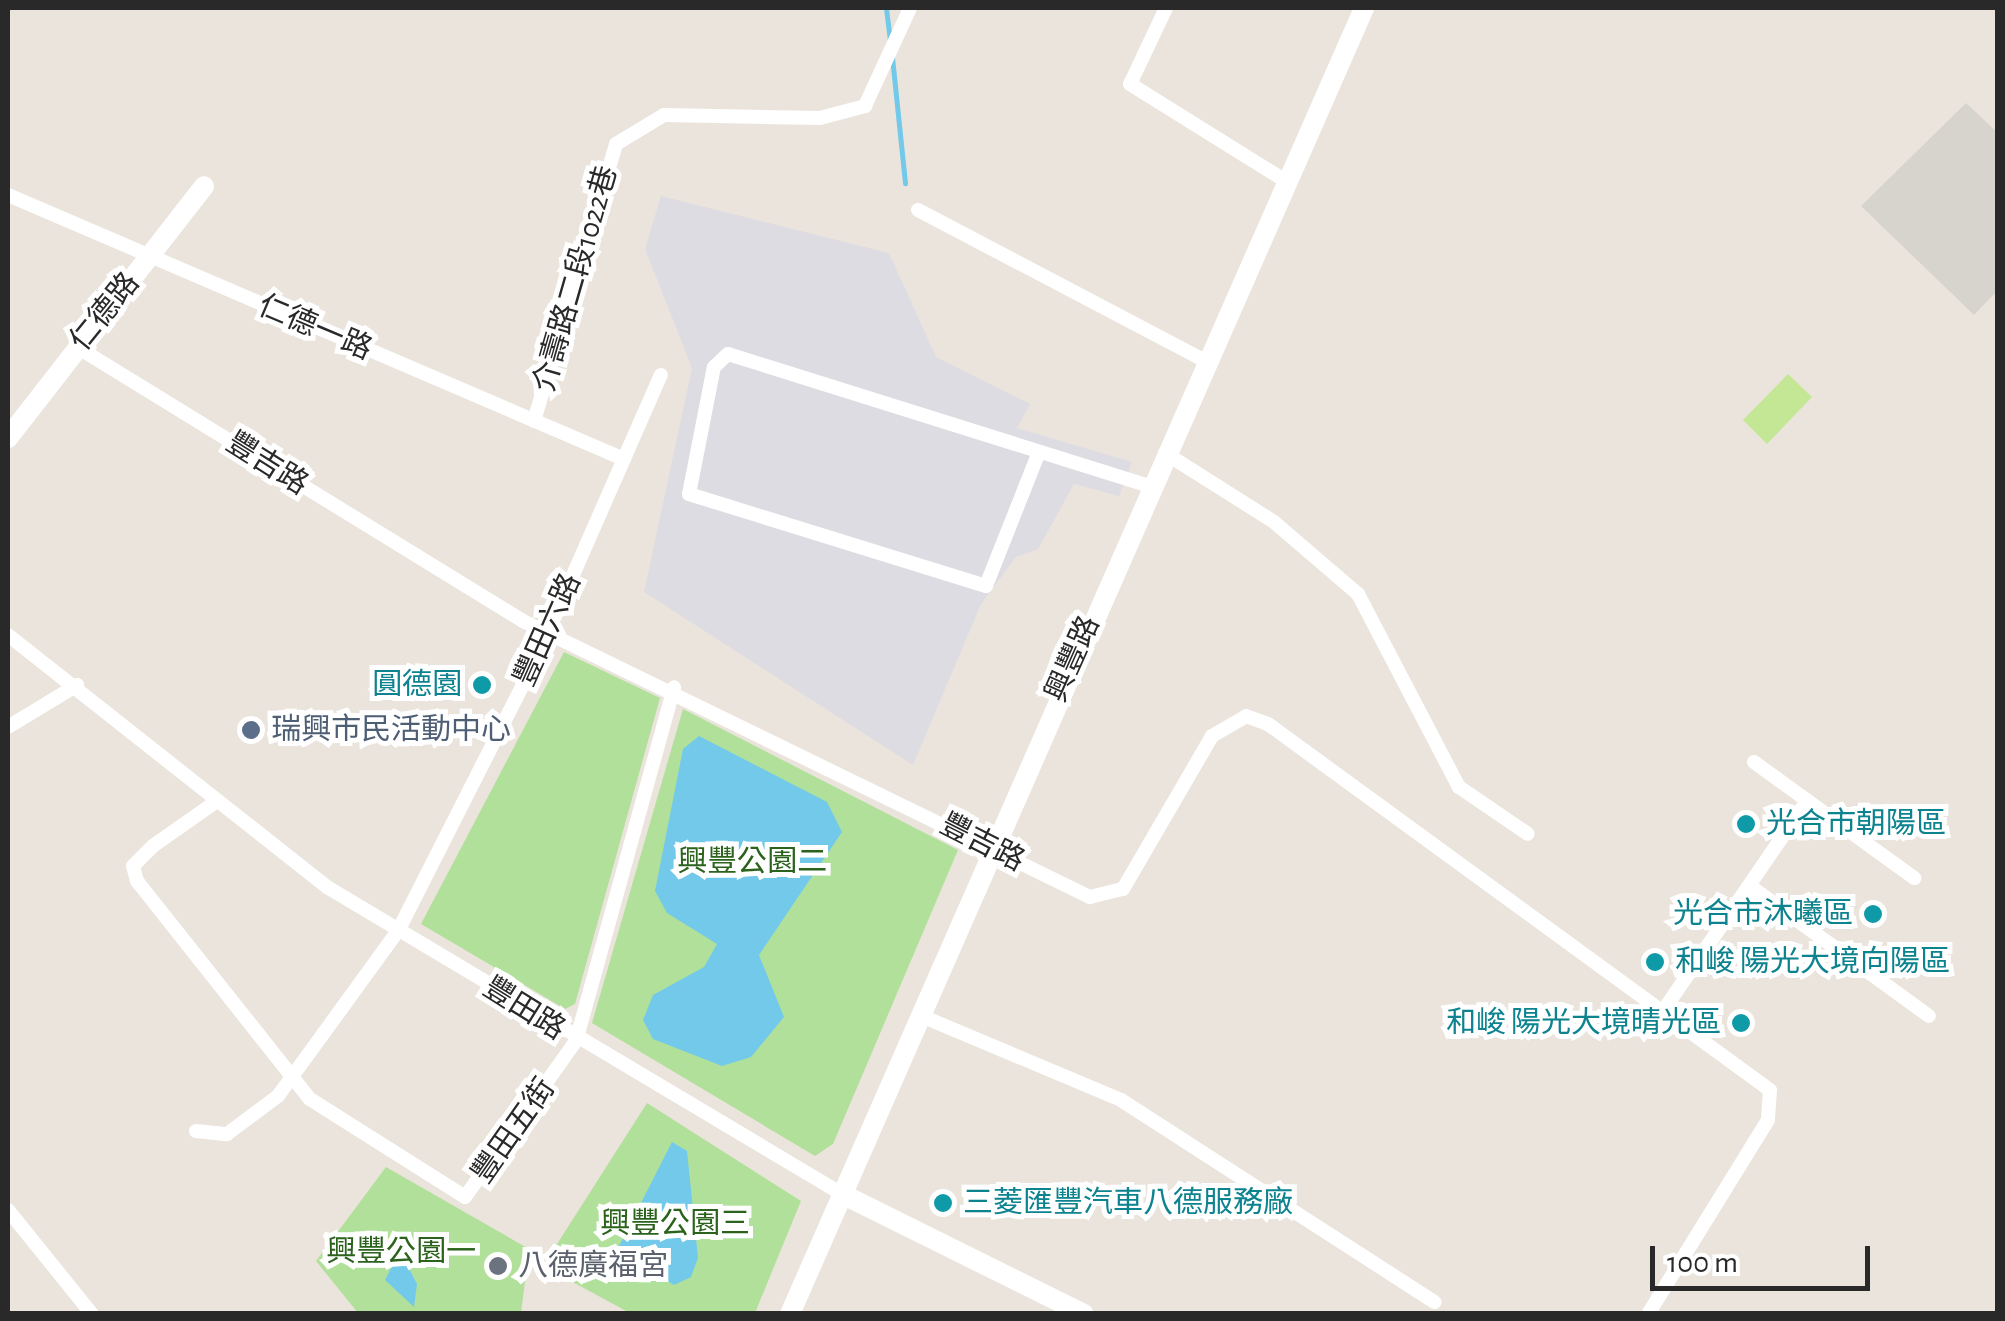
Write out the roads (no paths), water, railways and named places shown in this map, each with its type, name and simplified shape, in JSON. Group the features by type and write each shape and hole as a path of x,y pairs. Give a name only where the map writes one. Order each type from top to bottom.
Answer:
{"main road":[{"name":"興豐路","path":"790,1314 990,846 1364,8"},
{"name":"仁德路","path":"8,438 204,186"},
{"name":"豐田路","path":"842,1194 1084,1314"}],"street":[{"name":"介壽路二段1022巷","path":"534,421 616,144 664,116 846,114 865,106 910,8"},
{"path":"1166,8 1130,84 1286,181"},
{"name":"仁德一路","path":"8,195 624,459"},
{"path":"918,210 1206,361"},
{"name":"豐吉路","path":"77,347 548,632 674,686 1090,896 1112,897 1212,736 1246,716 1757,1078 1776,1103 1648,1314"},
{"path":"1039,452 986,586 689,494 714,367 728,354 1150,486"},
{"name":"豐田六路","path":"196,1131 227,1134 290,1078 398,931 548,632 661,375"},
{"path":"1165,453 1274,522 1358,594 1459,787 1528,834"},
{"name":"豐田路","path":"8,635 77,685 216,801 398,931 576,1041 842,1194"},
{"path":"8,727 77,685"},
{"name":"豐田五街","path":"290,1078 465,1197 576,1041 674,686"},
{"path":"1754,762 1914,878"},
{"path":"216,801 152,846 134,874 290,1078"},
{"path":"1663,1011 1807,802"},
{"path":"1750,886 1929,1016"},
{"path":"919,1015 1121,1100 1434,1302"},
{"path":"8,1210 92,1314"}],"water":[{"path":"699,736 827,802 842,832 759,955 784,1017 751,1057 722,1066 653,1039 643,1020 653,995 704,967 717,944 667,913 655,891 683,749"},
{"path":"672,1142 687,1151 698,1258 691,1277 674,1285 617,1250"},
{"path":"400,1251 417,1284 414,1307 385,1280"}],"waterway":[{"path":"886,8 890,41"},
{"path":"892,57 905,183"}],"place":[{"name":"圓德園","path":"482,685"},
{"name":"瑞興市民活動中心","path":"251,730"},
{"name":"光合市朝陽區","path":"1746,824"},
{"name":"光合市沐曦區","path":"1873,914"},
{"name":"和峻 陽光大境向陽區","path":"1655,962"},
{"name":"和峻 陽光大境晴光區","path":"1741,1023"},
{"name":"三菱匯豐汽車八德服務廠","path":"943,1203"},
{"name":"八德廣福宮","path":"498,1266"}],"park label":[{"name":"興豐公園二","path":"752,862"},
{"name":"興豐公園三","path":"675,1224"},
{"name":"興豐公園一","path":"401,1252"}]}
